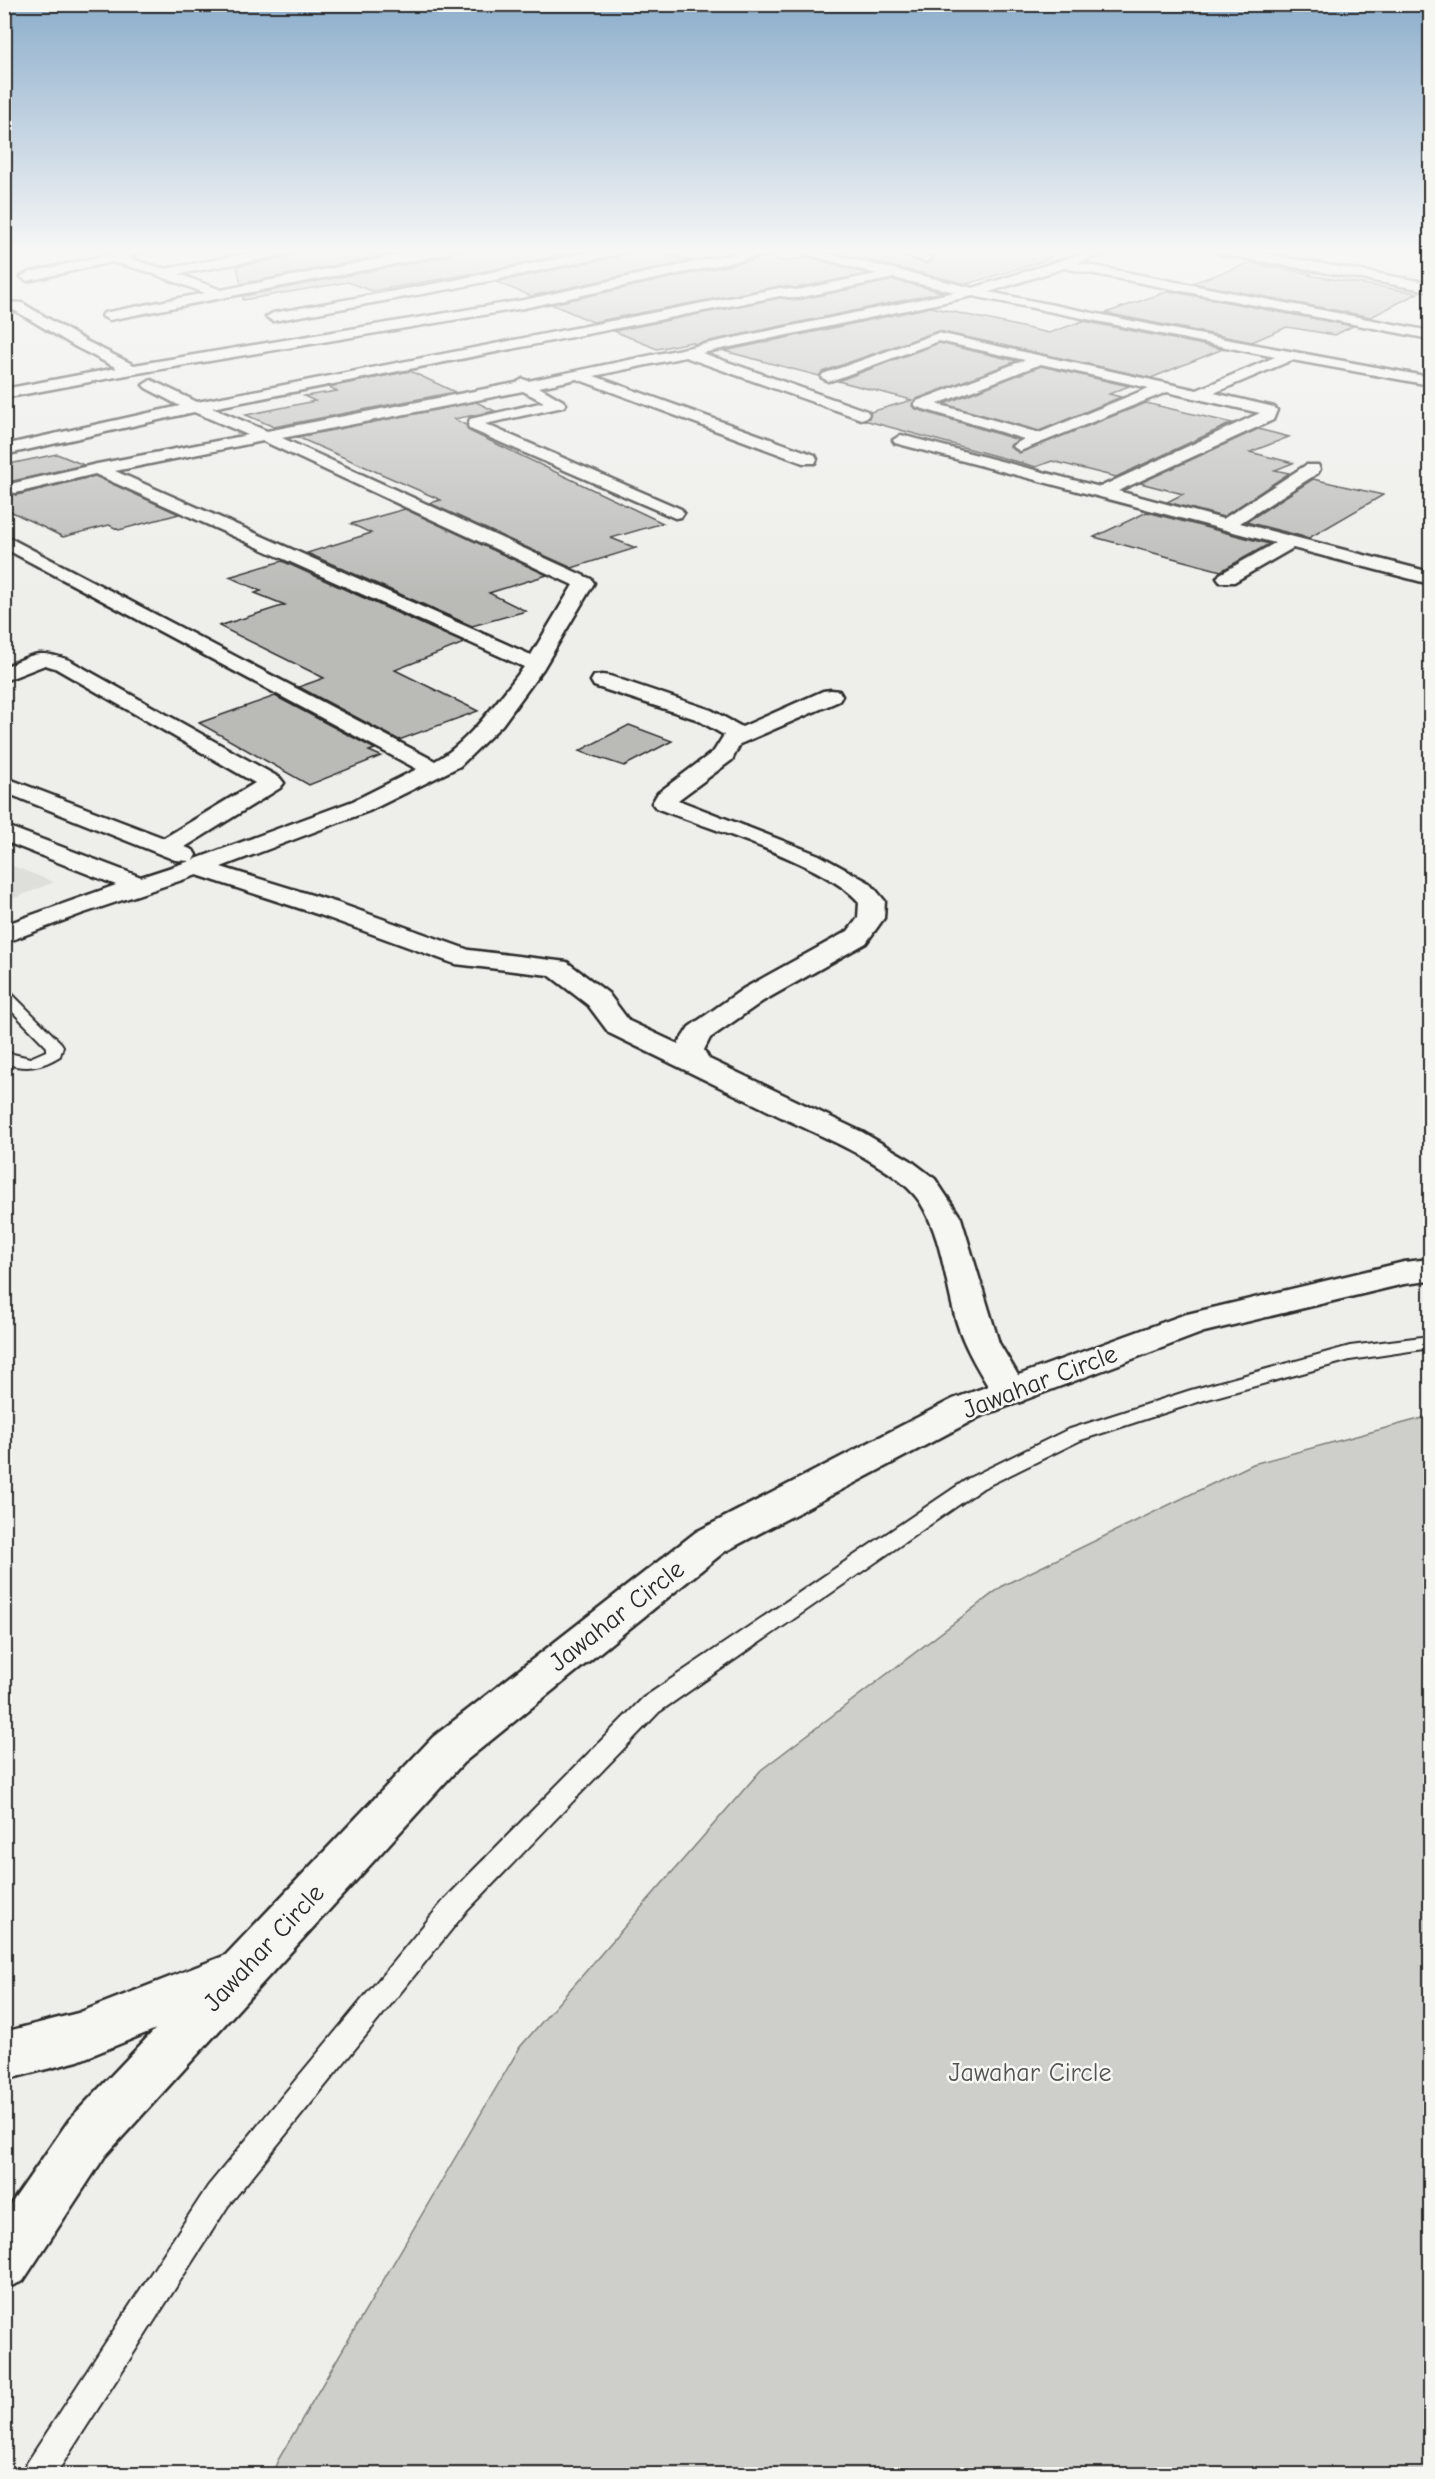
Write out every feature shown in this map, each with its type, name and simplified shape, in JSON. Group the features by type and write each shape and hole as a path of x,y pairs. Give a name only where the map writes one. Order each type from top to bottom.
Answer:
{"street":[{"path":"124,366 132,370"},
{"path":"8,387 26,389 159,366"},
{"path":"4,450 195,407 403,366"},
{"path":"16,488 98,469 404,411 618,366"},
{"path":"725,366 861,414"},
{"path":"828,377 859,366"},
{"path":"1024,366 922,404 1040,438"},
{"path":"1064,366 1269,410 1266,417 1101,493"},
{"path":"1197,395 1267,366"},
{"path":"1342,366 1431,381"},
{"path":"1382,373 1396,366"},
{"path":"576,374 808,459"},
{"path":"523,384 558,404 487,419 476,422 476,426 675,513"},
{"path":"4,936 361,806 452,761 494,720 536,665 584,583 151,385"},
{"path":"984,461 1163,388"},
{"path":"902,440 1431,578"},
{"path":"98,469 316,569 536,665"},
{"path":"1225,525 1312,469"},
{"path":"4,540 435,770"},
{"path":"1227,578 1290,542"},
{"path":"1404,571 1431,555"},
{"path":"4,675 44,658 62,664 272,783 165,848"},
{"path":"602,681 700,712 722,722 739,735 746,734"},
{"path":"698,1065 690,1050 699,1033 753,994 857,937 871,918 869,896 835,872 664,803 666,798 724,755 731,740 831,696"},
{"path":"4,784 202,865 465,958 558,968 598,999 619,1028 851,1139 888,1160 924,1186 940,1210 950,1234 979,1338 1010,1392"},
{"path":"4,832 139,885"},
{"name":"Jawahar Circle","path":"4,2262 87,2138 448,1750 710,1542 966,1408 1195,1323 1404,1272 1431,1270"},
{"path":"4,2056 78,2037 244,1970"}],"lane":[{"path":"4,994 55,1046 54,1053 32,1063 18,1064 4,1057"},
{"path":"38,2475 218,2196 455,1906 651,1705 976,1483 1074,1435 1198,1395 1350,1353 1431,1342"}],"shaded area":[{"path":"5,863 54,882 5,902"}],"green space":[{"name":"Jawahar Circle","path":"1430,1416 1430,2474 272,2474 278,2460 520,2047 761,1770 1004,1585 1253,1464"}],"building":[{"path":"780,366 840,366 822,372 819,376"},
{"path":"879,366 1005,366 916,399 912,406 1018,440 1010,447 1019,453 1146,403 1232,423 1116,477 1052,461 1036,467 864,420 869,418 870,412 912,400 838,381"},
{"path":"1041,366 1129,386 1109,394 1121,397 1039,431 944,404"},
{"path":"1095,366 1182,366 1151,378"},
{"path":"410,371 455,392 274,427 246,415 315,401 304,396 337,391 329,387"},
{"path":"476,402 495,411 454,419 466,425 469,431 663,523 611,538 636,548 572,568 429,503 441,500 297,437"},
{"path":"1258,429 1289,437 1250,452 1293,463 1275,470 1289,473 1223,517 1167,502 1183,494 1140,483"},
{"path":"57,454 84,465 9,482 5,488 8,493 17,495 95,476 179,514 119,530 109,525 63,537 4,508 4,465"},
{"path":"1313,479 1383,495 1309,538 1246,522"},
{"path":"405,509 547,575 489,593 526,611 472,626 307,553 371,533 351,524"},
{"path":"1147,512 1269,544 1221,571 1094,537"},
{"path":"282,561 464,643 395,670 478,711 399,740 299,687 324,678 219,626 285,605 255,593 261,591 229,577"},
{"path":"275,696 375,749 369,751 381,756 309,785 199,723"},
{"path":"629,725 672,741 624,766 579,751"}]}
